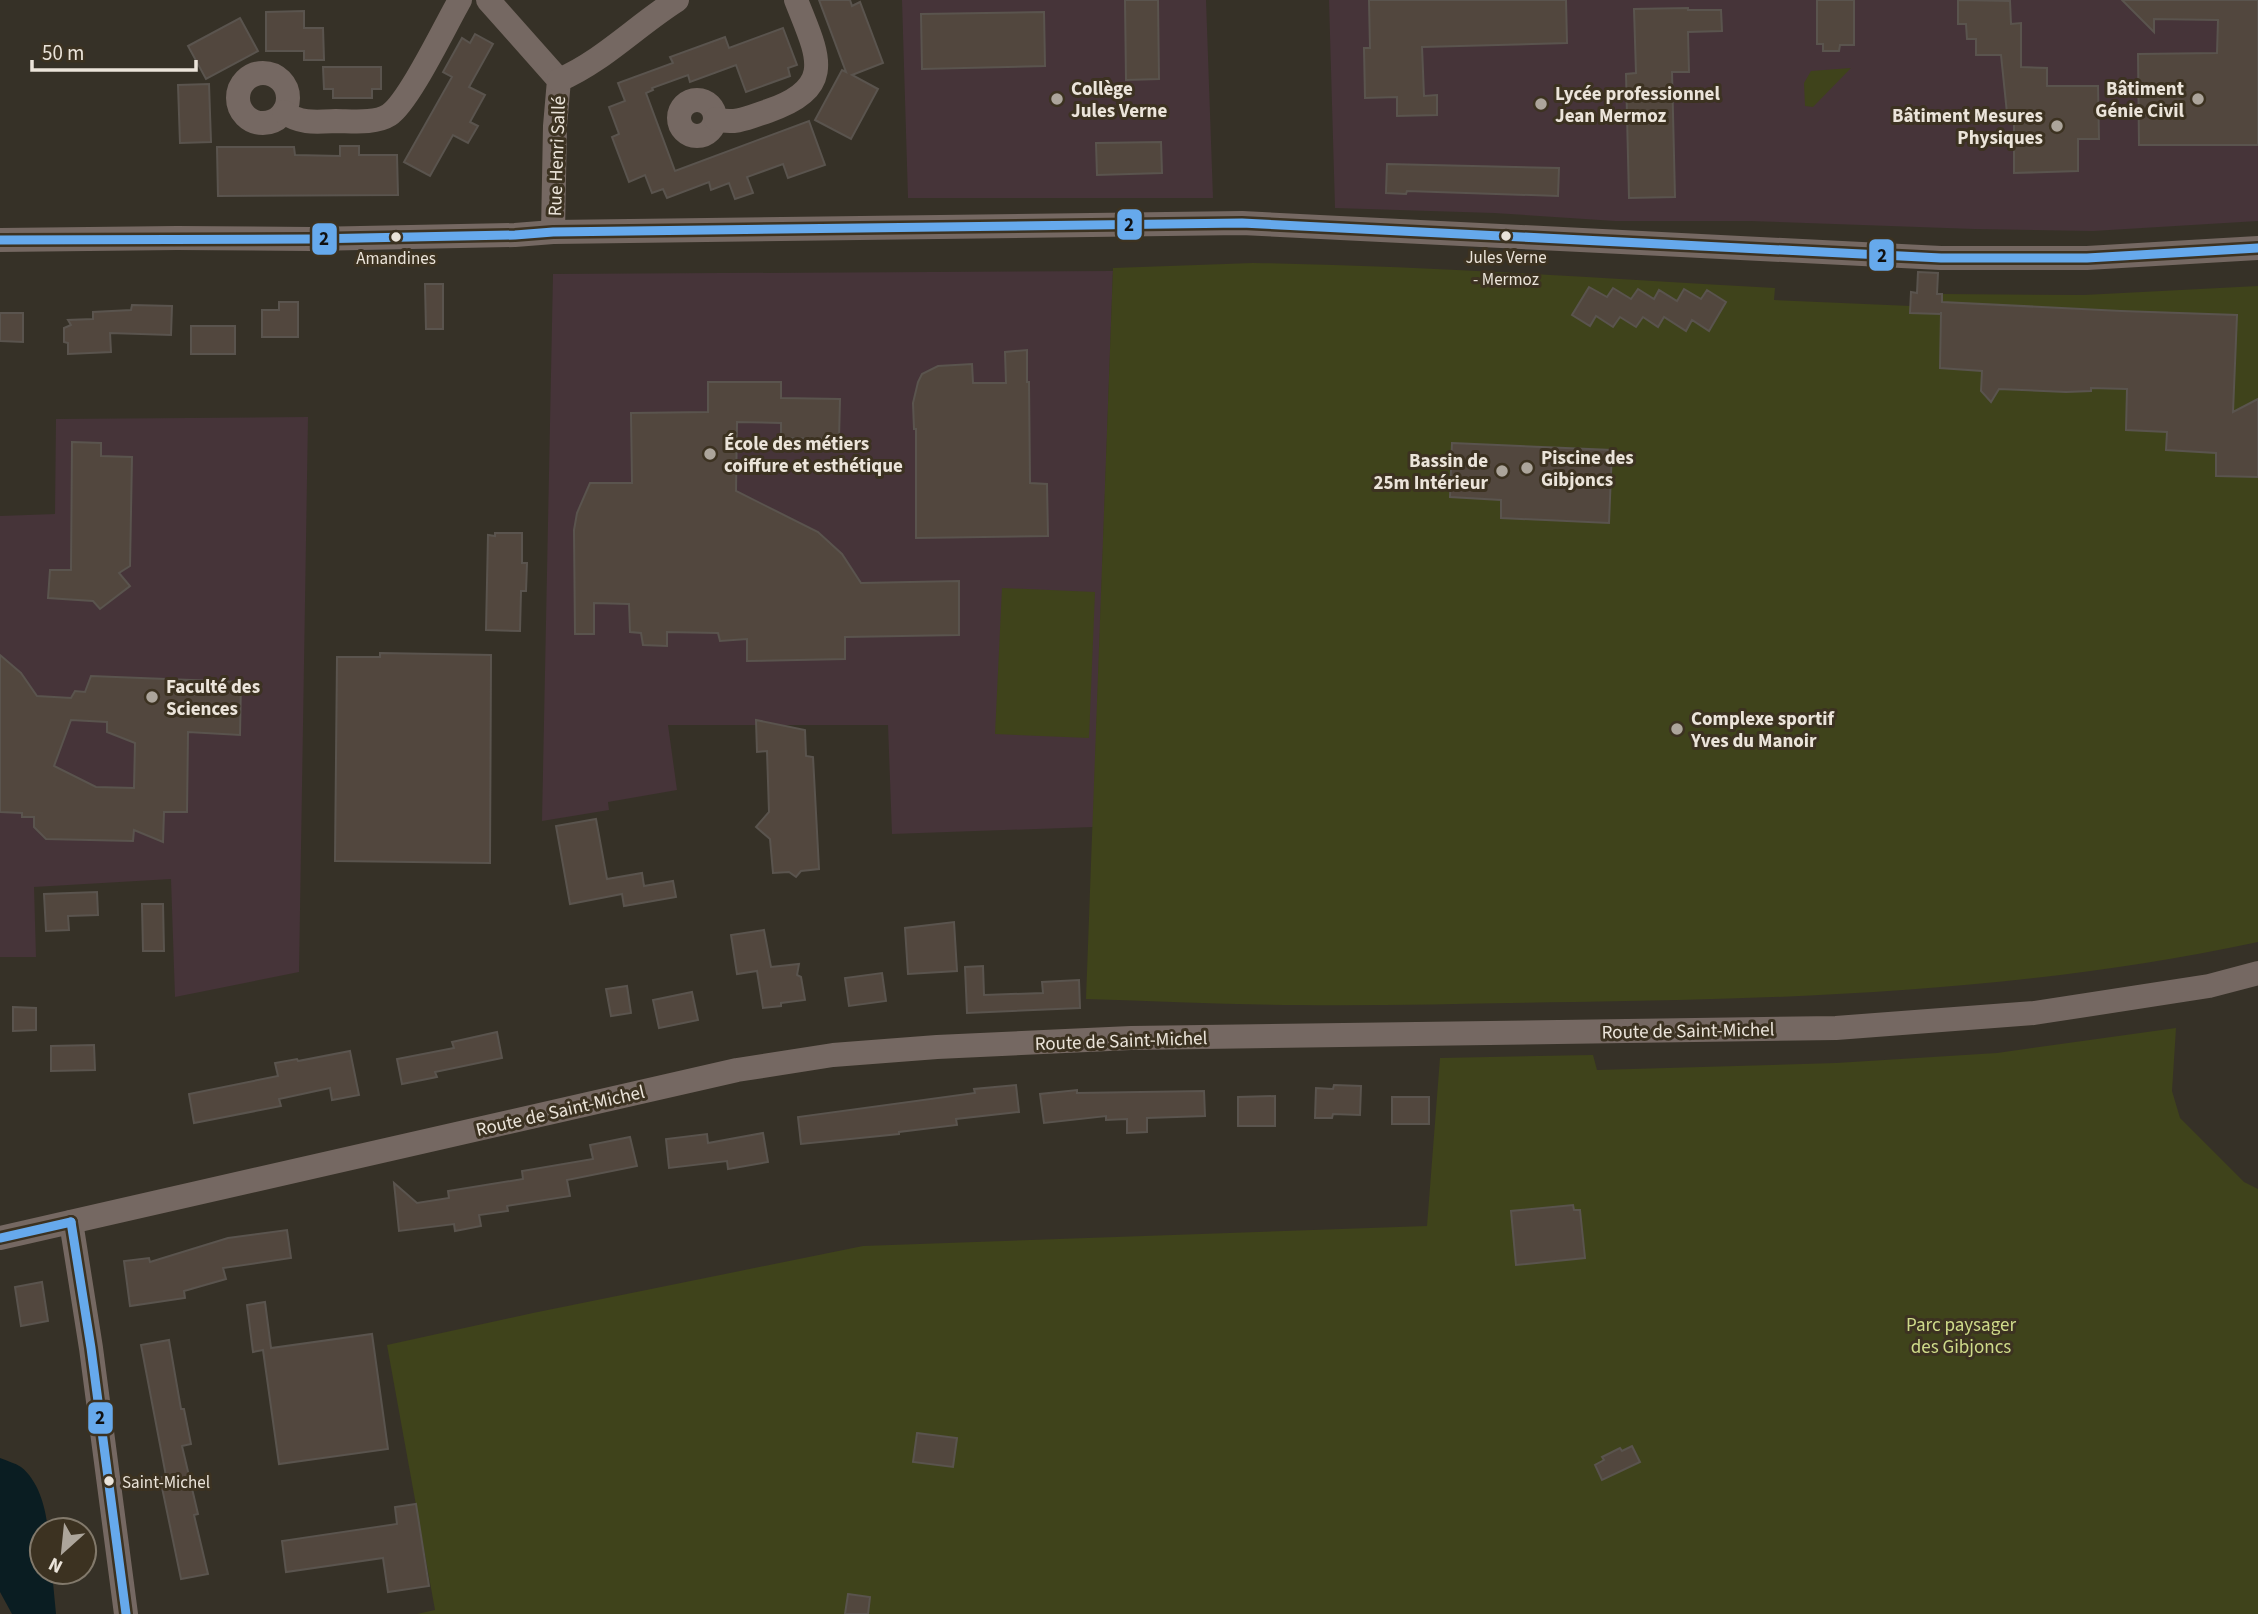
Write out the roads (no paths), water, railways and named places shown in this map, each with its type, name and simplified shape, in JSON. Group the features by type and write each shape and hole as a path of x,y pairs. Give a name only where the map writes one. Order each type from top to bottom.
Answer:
{"street":[{"path":"284,112 301,122 360,121 389,115 406,95 460,0"},
{"name":"Rue Henri Sallé","path":"488,0 559,80 555,126 553,232"},
{"name":"Rue Henri Sallé","path":"559,80 596,60 677,0"},
{"path":"716,119 736,122 781,106 803,94 811,84 816,74 816,53 796,0"},
{"path":"0,240 311,239 553,232 1242,223 1941,258 2087,258 2258,248"},
{"name":"Route de Saint-Michel","path":"0,1238 699,1078 833,1055 1131,1038 1836,1028 2034,1013 2209,986 2258,973"},
{"path":"71,1222 96,1385 126,1614"}],"water":[{"path":"0,1458 21,1467 33,1480 40,1496 46,1516 28,1516 28,1586 53,1586 56,1614 12,1614 0,1592"}],"place":[{"name":"Collège Jules Verne","path":"1057,99"},
{"name":"Bâtiment Génie Civil","path":"2198,99"},
{"name":"Lycée professionnel Jean Mermoz","path":"1541,104"},
{"name":"Bâtiment Mesures Physiques","path":"2057,126"},
{"name":"Jules Verne - Mermoz","path":"1506,236"},
{"name":"Amandines","path":"396,237"},
{"name":"École des métiers coiffure et esthétique","path":"710,454"},
{"name":"Piscine des Gibjoncs","path":"1527,468"},
{"name":"Bassin de 25m Intérieur","path":"1502,471"},
{"name":"Faculté des Sciences","path":"152,697"},
{"name":"Complexe sportif Yves du Manoir","path":"1677,729"},
{"name":"Saint-Michel","path":"109,1481"}],"park label":[{"name":"Parc paysager des Gibjoncs","path":"1961,1335"}]}
